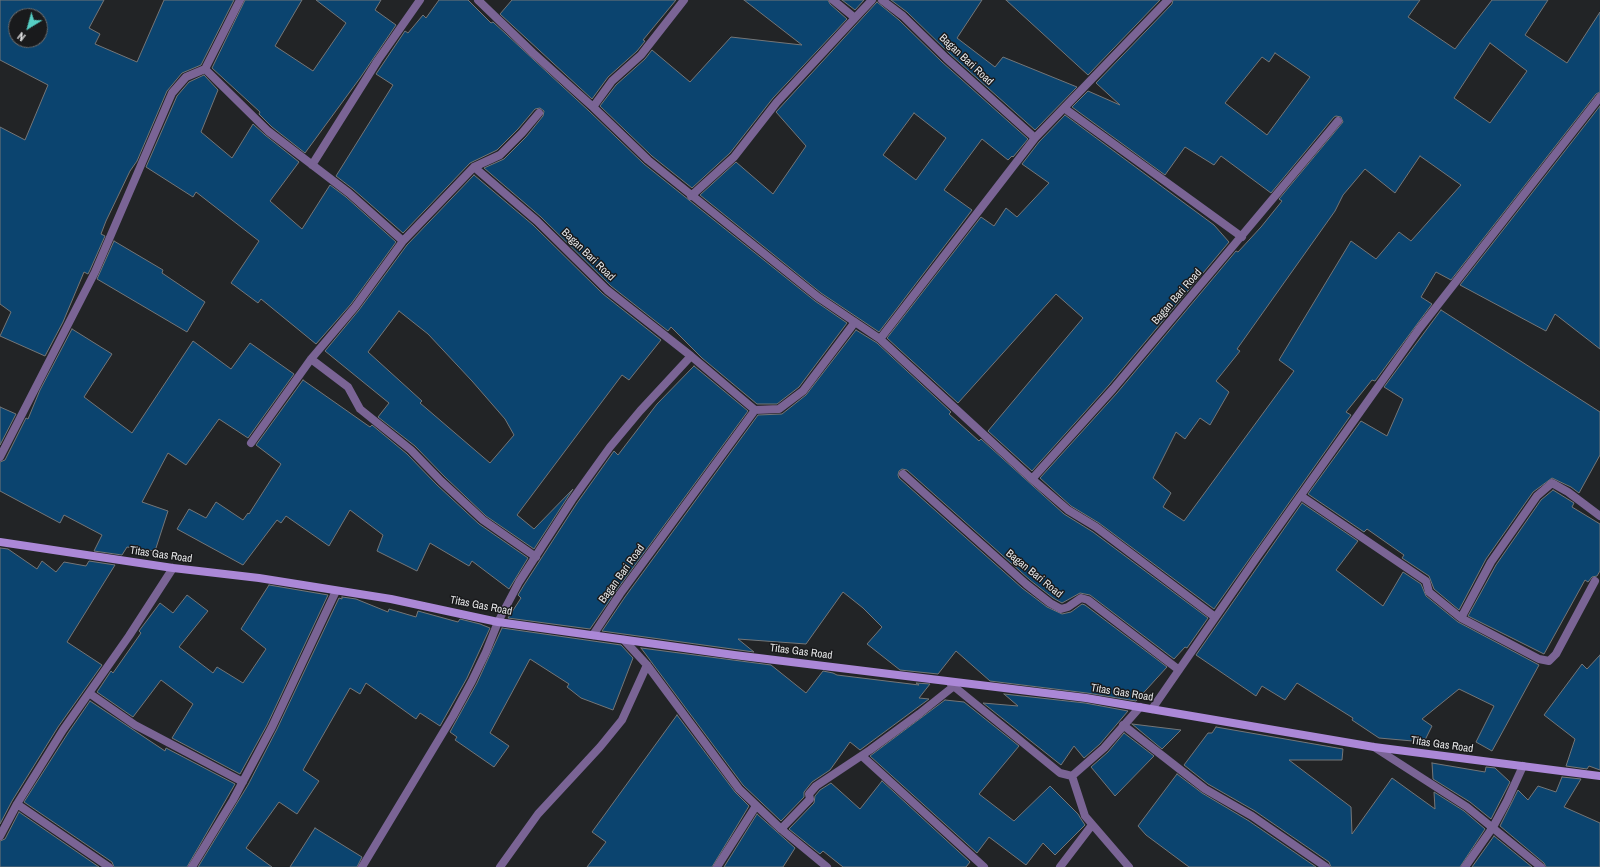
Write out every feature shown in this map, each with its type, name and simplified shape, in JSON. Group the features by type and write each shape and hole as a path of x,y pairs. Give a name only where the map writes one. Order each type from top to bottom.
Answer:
{"street":[{"path":"0,457 95,272 172,93 186,77 205,69 240,0"},
{"path":"312,165 365,80 420,0"},
{"path":"478,0 533,54 593,107 648,160 691,196 739,232 818,297 880,339 1032,479 1068,510 1096,528 1215,617"},
{"path":"593,107 612,81 641,55 684,0"},
{"path":"833,0 855,18"},
{"path":"691,196 734,157 777,102 872,0"},
{"name":"Bagan Bari Road","path":"882,0 903,16 946,58 1035,138"},
{"path":"880,339 1035,138 1168,0"},
{"path":"205,69 268,131 349,193 403,241"},
{"path":"1152,709 1215,617 1419,329 1600,97"},
{"path":"1064,108 1242,237"},
{"path":"250,443 311,359 355,307 403,241 474,167 500,155 539,113"},
{"name":"Bagan Bari Road","path":"1032,479 1113,389 1338,121"},
{"name":"Bagan Bari Road","path":"474,167 537,221 607,290 755,410 624,588 593,635"},
{"path":"755,410 779,409 803,391 855,322"},
{"path":"362,867 453,716 486,652 498,622 519,582 572,500 610,448 640,411 690,356"},
{"path":"311,359 348,387 360,408 411,450 441,481 483,520 536,557"},
{"name":"Bagan Bari Road","path":"902,474 1026,584 1050,603 1060,609 1068,607 1081,598 1088,600 1179,670"},
{"path":"1461,618 1491,562 1537,496 1552,483 1568,492 1600,516"},
{"path":"1301,496 1426,581 1429,592 1461,618 1539,659 1549,662 1556,654 1595,581"},
{"name":"Titas Gas Road","path":"0,542 173,568 259,578 391,599 498,622 734,655 1086,698 1374,747 1600,776"},
{"path":"0,836 17,804 63,730 129,636 173,568"},
{"path":"192,867 233,800 272,727 336,591"},
{"path":"624,640 647,665 739,789 781,829 827,867"},
{"path":"500,867 538,814 600,747 622,720 647,665"},
{"path":"943,680 954,686 1060,773 1072,776"},
{"path":"781,829 810,799 809,794 811,790 862,756 954,686"},
{"path":"89,693 135,725 243,782"},
{"path":"1072,776 1104,748 1140,707"},
{"path":"1124,725 1205,789 1252,816 1326,867"},
{"path":"1374,747 1467,807 1541,867"},
{"path":"862,756 984,867"},
{"path":"1465,867 1493,828 1508,801 1523,766"},
{"path":"1072,776 1085,816 1128,867"},
{"path":"17,804 109,867"},
{"path":"717,867 756,806"},
{"path":"1060,867 1092,825"}],"building":[{"path":"0,0 104,0 89,28 100,34 95,44 137,62 164,0 234,0 201,65 182,73 167,91 137,161 130,171 106,221 101,234 105,236 90,270 88,274 84,272 63,322 45,356 0,336 11,312 0,304 0,127 25,140 48,85 0,60"},
{"path":"245,0 302,0 275,46 313,71 346,23 316,0 381,0 375,10 396,25 360,78 305,153 272,127 259,114 260,112 212,68"},
{"path":"439,0 468,0 491,23 493,22 589,111 644,164 815,301 847,323 799,387 777,404 757,404 702,358 671,327 668,331 611,286 541,217 484,168 504,159 526,137 543,116 544,111 540,108 535,109 497,150 470,163 403,233 336,176 393,85 376,74 405,31 408,33 423,15 426,18"},
{"path":"512,0 676,0 643,40 645,41 637,51 608,77 592,99 500,14"},
{"path":"744,0 828,0 830,4 847,19 773,98 730,153 692,188 652,156 600,106 616,85 645,59 652,50 690,82 731,37 802,45"},
{"path":"842,0 864,0 855,10"},
{"path":"891,0 982,0 957,38 995,67 1003,57 1077,87 1035,130 950,54 907,12"},
{"path":"1006,0 1160,0 1088,75"},
{"path":"1173,0 1420,0 1408,17 1455,49 1492,0 1548,0 1525,35 1567,63 1600,12 1600,92 1596,94 1451,280 1436,272 1421,297 1432,304 1375,381 1372,380 1346,412 1351,415 1214,609 1099,523 1071,506 1040,478 1117,393 1236,251 1238,252 1261,227 1282,201 1279,199 1343,122 1341,117 1334,117 1271,193 1221,156 1214,165 1185,147 1165,175 1072,107 1088,91 1120,105 1096,83 1172,4","holes":["1490,43 1527,71 1490,123 1454,98","1275,53 1310,77 1267,135 1225,103 1262,57 1269,62","1420,156 1461,185 1411,241 1399,232 1376,259 1351,241 1279,360 1294,371 1184,521 1163,507 1171,493 1153,478 1176,432 1185,439 1200,418 1210,425 1229,392 1216,381 1240,351 1237,349 1335,211 1343,195 1365,169 1395,193"]},
{"path":"877,2 899,20 942,62 1028,139 1013,157 1012,156 1008,160 982,139 944,190 972,210 879,332 821,293 700,195 736,162 773,194 806,146 776,112","holes":["914,113 946,138 916,180 883,155"]},
{"path":"204,75 218,90 201,132 232,158 253,124 299,162 270,201 302,229 330,185 346,197 396,242 351,304 316,344 261,299 258,303 231,283 259,241 196,192 193,197 146,167 177,96 189,82"},
{"path":"1600,106 1600,349 1555,314 1546,331 1460,285"},
{"path":"1065,115 1214,225 1229,242 1109,385 1032,471 988,431 1083,318 1056,294 958,403 887,338 981,217 994,226 1006,208 1017,217 1049,183 1022,164 1039,142"},
{"path":"474,175 533,225 603,294 661,340 629,380 622,375 517,515 534,529 573,489 534,549 486,516 415,446 378,417 389,403 325,351 359,310 407,245","holes":["399,311 428,334 505,419 514,435 490,463 420,403 422,401 368,352"]},
{"path":"114,241 163,270 162,273 205,302 187,332 97,279"},
{"path":"1441,310 1600,412 1600,455 1579,493 1571,487 1552,478 1533,492 1486,559 1459,610 1434,589 1429,576 1402,558 1404,555 1367,529 1364,532 1308,494 1361,421 1387,436 1403,399 1384,387"},
{"path":"72,329 112,354 84,397 132,433 193,341 231,369 250,343 294,374 248,438 219,419 186,465 168,453 142,502 168,511 155,551 127,547 122,555 94,551 102,535 64,515 60,523 0,491 0,462 5,460 26,418 28,419 40,390"},
{"path":"856,330 877,343 951,412 949,414 979,441 981,439 1064,514 1093,532 1208,618 1187,648 1185,647 1174,659 1090,595 1080,593 1062,603 1053,598 1030,580 907,470 902,469 899,471 899,478 1022,588 1047,607 1062,614 1071,612 1082,604 1085,605 1167,667 1136,701 1087,693 990,681 956,651 938,674 900,670 867,644 882,627 863,608 843,592 806,644 738,639 754,652 602,631 625,597 758,415 782,414 806,395"},
{"path":"694,366 748,411 616,591 590,629 508,618 521,598 518,595 524,585 577,503 614,451 618,455 657,404"},
{"path":"303,380 370,427 372,425 407,454 437,485 479,524 528,558 509,589 472,561 469,566 430,543 417,571 377,551 383,535 350,510 329,546 286,516 281,523 277,520 243,565 177,529 189,509 206,518 216,502 243,520 248,513 249,514 281,464 256,445"},
{"path":"0,407 16,414 0,445"},
{"path":"1553,490 1574,503 1572,507 1600,524 1600,571 1597,576 1592,577 1588,582 1585,580 1544,654 1468,616 1496,565 1541,500"},
{"path":"1302,503 1358,541 1336,570 1383,606 1403,572 1421,584 1426,596 1458,622 1539,665 1492,751 1476,742 1494,706 1459,689 1422,719 1432,726 1424,742 1379,738 1352,720 1353,718 1297,683 1285,700 1262,686 1256,696 1196,655"},
{"path":"0,548 8,549 37,569 42,561 56,572 64,562 86,566 89,561 115,565 67,642 102,665 58,727 12,801 0,824"},
{"path":"269,585 328,595 267,725 240,774 172,738 193,704 161,680 133,717 97,692 111,671 113,673 141,633 139,631 160,603 173,613 187,595 208,611 179,647 213,673 217,667 243,683 266,649 241,629"},
{"path":"342,597 356,599 388,612 389,609 416,617 418,611 458,622 460,619 490,628 467,678 440,726 420,713 416,719 366,683 360,694 350,688 303,770 319,781 297,814 279,802 246,848 272,867 198,867 248,785 277,729 339,598 342,599"},
{"path":"502,628 621,645 633,658 613,710 581,698 567,687 569,684 530,659 490,733 509,746 494,767 455,740 457,737 450,732 477,683"},
{"path":"641,648 771,665 806,693 823,671 837,675 919,685 916,683 930,684 919,698 929,699 860,750 850,742 830,770 812,782 804,792 804,797 781,821 743,785"},
{"path":"1600,655 1600,770 1589,766 1587,769 1566,766 1575,739 1544,715 1582,664 1587,669"},
{"path":"1004,694 1085,703 1128,711 1100,744 1084,758 1074,746 1061,765 983,703 1018,706"},
{"path":"945,700 964,702 1019,746 979,794 1014,821 1050,786 1078,814 1085,825 1055,855 1043,843 1026,865 989,837 977,853 870,756"},
{"path":"90,701 165,751 166,748 235,784 187,867 114,867 112,862 24,802"},
{"path":"677,715 735,792 749,806 712,867 587,867 606,842 592,832"},
{"path":"1132,724 1181,730 1162,749"},
{"path":"1216,727 1343,749 1342,760 1289,760 1351,807 1352,834 1392,778 1435,809 1434,792 1464,811 1485,829 1460,867 1331,867 1329,862 1255,811 1208,784 1184,765 1208,733 1212,733"},
{"path":"1124,733 1154,756 1115,796 1091,767 1108,752"},
{"path":"1432,763 1485,772 1486,767 1495,768 1510,782 1491,819 1470,802 1433,779"},
{"path":"1177,774 1202,793 1249,821 1316,867 1189,867 1146,835 1138,826"},
{"path":"1562,777 1581,779 1564,807 1600,823 1600,867 1546,867 1544,863 1500,826 1518,790 1528,800 1538,786 1556,792"},
{"path":"882,781 970,862 966,867 843,867 823,851 820,854 789,829 814,803 815,796 820,790 831,783 860,809"},
{"path":"19,812 99,867 0,867 0,841 5,839"},
{"path":"757,814 795,848 783,867 724,867"},
{"path":"315,828 362,857 357,867 290,867"},
{"path":"1494,836 1532,867 1472,867"}]}
